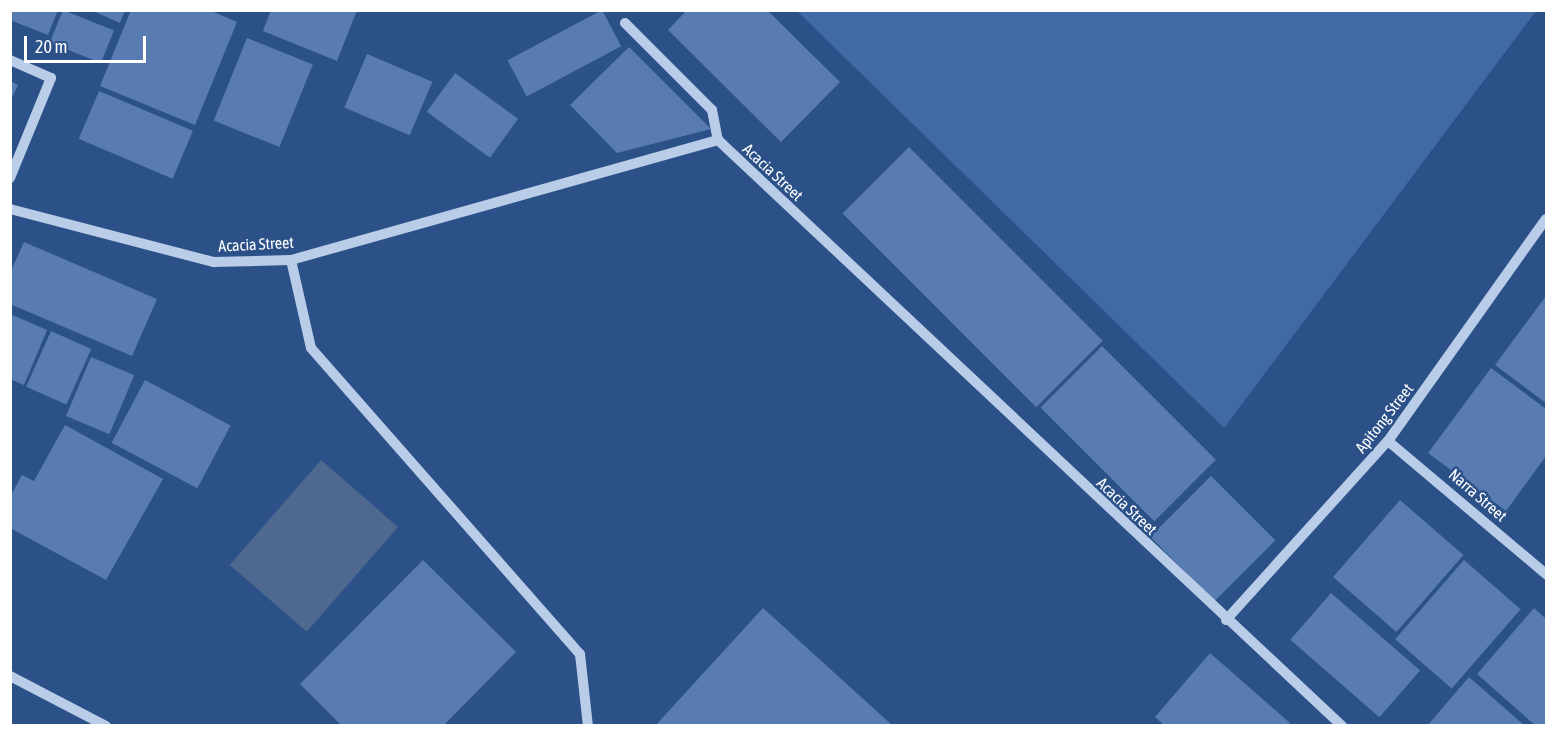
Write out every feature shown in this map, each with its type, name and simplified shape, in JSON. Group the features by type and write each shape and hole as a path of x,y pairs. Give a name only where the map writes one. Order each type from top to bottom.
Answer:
{"street":[{"path":"625,23 712,110 718,140"},
{"path":"10,60 51,78 10,178"},
{"name":"Acacia Street","path":"10,209 214,262 291,260 718,140 1226,620 1342,726"},
{"name":"Apitong Street","path":"1226,620 1388,441 1546,219"},
{"path":"291,260 311,348 580,654 588,726"},
{"name":"Narra Street","path":"1388,441 1546,574"},
{"path":"10,676 106,726"}],"shaded area":[{"path":"797,11 1536,11 1224,428"},
{"path":"321,460 398,527 307,632 230,565"}],"building":[{"path":"10,10 58,10 48,35 10,20"},
{"path":"63,10 114,31 101,63 50,42"},
{"path":"91,10 125,10 120,23"},
{"path":"131,10 209,10 237,22 195,125 100,86"},
{"path":"271,10 357,10 337,61 263,31"},
{"path":"602,10 621,46 527,96 508,60"},
{"path":"687,10 767,10 840,82 781,142 668,30"},
{"path":"247,38 313,65 279,147 214,121"},
{"path":"629,47 711,129 617,153 570,105"},
{"path":"367,54 432,82 410,135 344,107"},
{"path":"455,73 518,119 490,158 427,112"},
{"path":"10,81 18,85 10,102"},
{"path":"99,91 193,131 173,179 79,139"},
{"path":"909,147 1103,341 1036,407 843,213"},
{"path":"24,242 157,299 132,356 10,304 10,273"},
{"path":"1546,296 1546,403 1495,365"},
{"path":"10,314 47,330 24,385 10,379"},
{"path":"51,331 91,349 66,405 26,387"},
{"path":"1102,346 1216,460 1154,521 1040,408"},
{"path":"91,357 134,375 109,434 66,416"},
{"path":"1491,368 1546,409 1546,456 1506,511 1428,453"},
{"path":"145,380 231,426 197,488 112,443"},
{"path":"65,425 163,479 106,580 10,528 10,497 22,475 34,481"},
{"path":"1211,476 1275,540 1215,601 1150,537"},
{"path":"1400,500 1463,555 1396,632 1333,577"},
{"path":"423,560 516,652 443,726 342,726 300,684"},
{"path":"1464,560 1521,609 1452,688 1395,639"},
{"path":"1331,593 1420,670 1379,717 1290,640"},
{"path":"763,608 893,726 655,726"},
{"path":"1534,608 1546,619 1546,726 1536,726 1477,674"},
{"path":"1210,653 1290,723 1288,726 1165,726 1155,717"},
{"path":"1469,677 1525,726 1427,726"}]}
